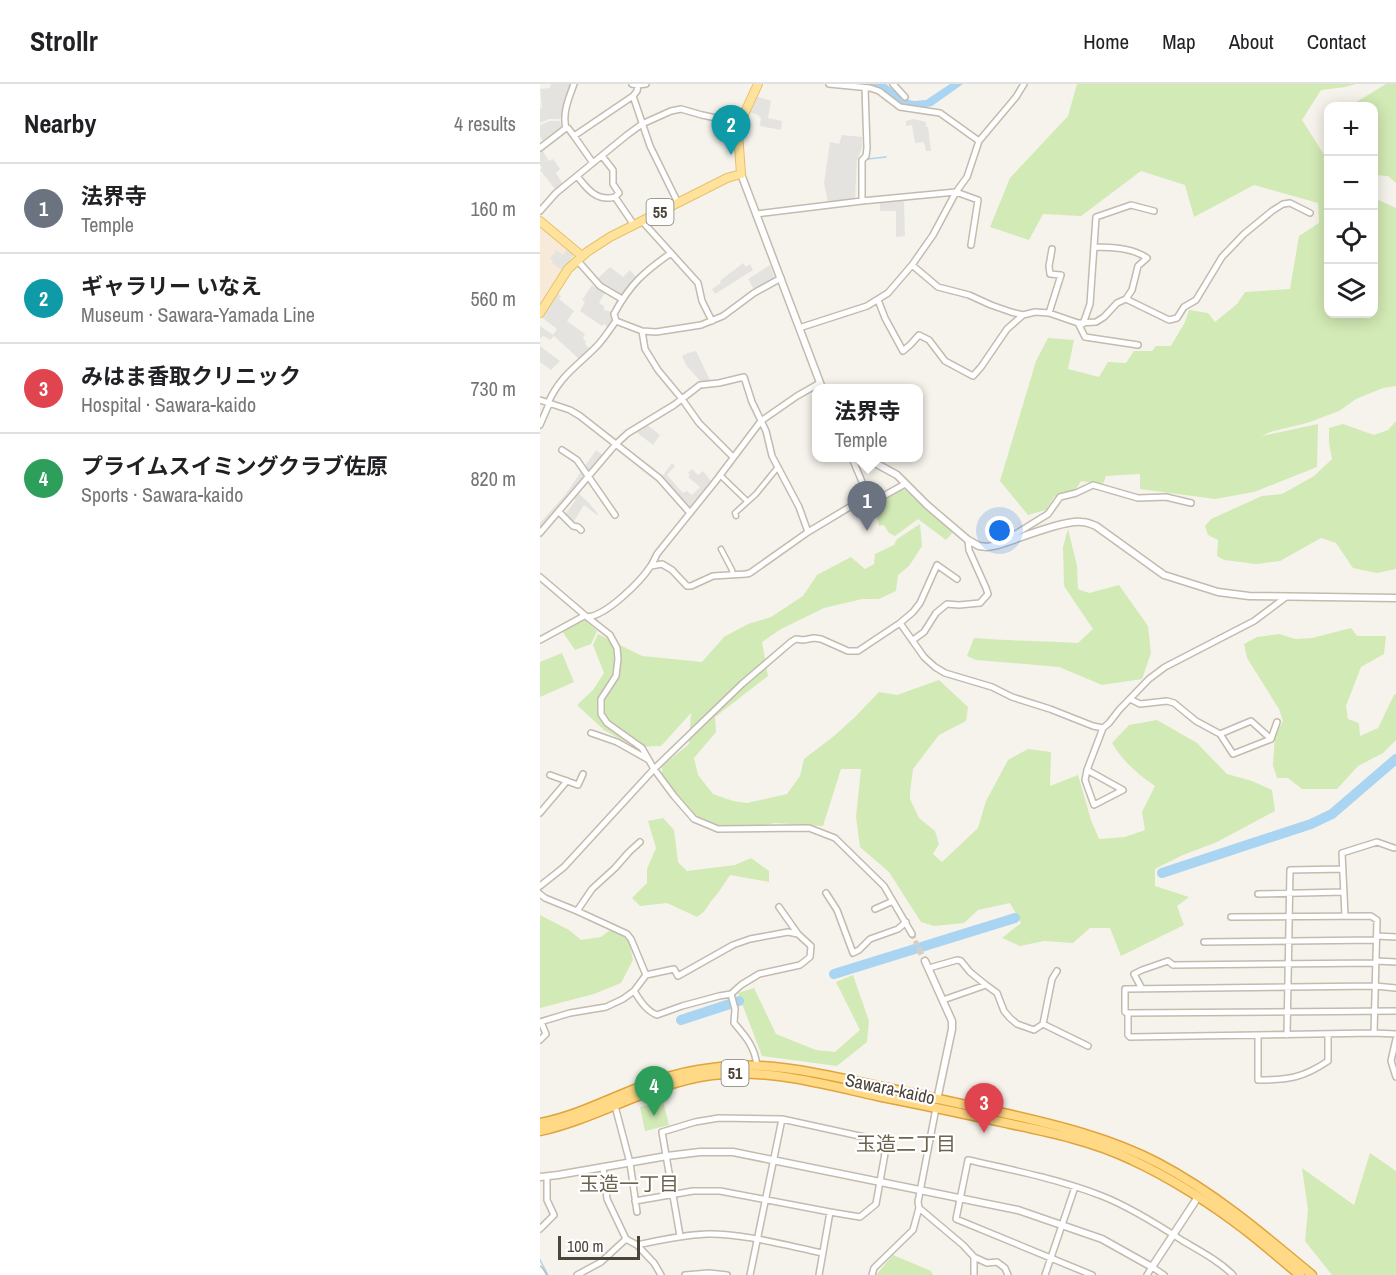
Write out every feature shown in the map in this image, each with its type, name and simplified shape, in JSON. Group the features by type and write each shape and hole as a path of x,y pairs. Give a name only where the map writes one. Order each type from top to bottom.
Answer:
{"highway":[{"name":"Sawara-kaido","path":"540,1123 564,1118 658,1080 686,1072 729,1066 758,1066 816,1074 1040,1130 1088,1143 1131,1159 1245,1225 1312,1275"},
{"name":"Sawara-kaido","path":"540,1131 565,1125 663,1086 711,1075 743,1073 814,1082 1043,1122 1078,1131 1134,1152 1202,1189 1300,1275"}],"main road":[{"path":"741,174 738,139 740,123 758,84"},
{"name":"55","path":"540,313 568,269 600,243 727,178 741,174"},
{"path":"540,221 579,258"}],"street":[{"path":"574,84 565,112 566,128 593,163"},
{"path":"574,136 633,96 637,91 635,84 646,84"},
{"path":"829,84 879,91 900,107 940,114 979,141"},
{"path":"893,84 904,97"},
{"path":"799,328 867,306 888,293 933,235 956,192 967,177 979,141 1024,84"},
{"path":"862,201 862,160 866,156 867,148 865,88"},
{"path":"633,96 642,124 678,203"},
{"path":"540,211 556,193 627,135 642,124 671,111 681,109 740,123"},
{"path":"540,148 566,128"},
{"path":"577,176 588,190 597,196 606,199 615,197 619,193 613,184 613,170 602,156"},
{"path":"741,174 820,384"},
{"path":"756,214 956,192 978,200 971,245"},
{"path":"615,197 634,225"},
{"path":"1126,298 1169,320 1177,318 1184,307 1196,300 1222,256 1272,210 1290,203 1310,213"},
{"path":"1138,345 1085,337 1081,324 1090,303 1096,217 1131,206 1154,211"},
{"path":"642,221 698,283 702,301 712,321"},
{"path":"879,300 885,318 903,351 920,335 928,340 945,361 973,376 1007,329 1023,315 1035,312 1049,313 1081,324 1096,322 1126,298 1132,290 1138,266 1147,258 1128,249 1094,246"},
{"path":"1049,313 1061,275 1050,274 1052,249"},
{"path":"616,321 614,314 636,281 671,253"},
{"path":"579,258 600,286 622,299"},
{"path":"912,265 938,287 969,295 1023,315"},
{"path":"616,321 642,331 656,332 701,325 723,316 754,293 781,279"},
{"path":"540,425 552,393 567,373 596,346 616,321"},
{"path":"642,331 645,349 658,369 699,423 733,457"},
{"path":"540,532 616,444 628,434 700,385 744,377 752,402 766,431 772,456 799,507 808,532"},
{"path":"540,640 613,605 651,566 657,554 761,421 797,396 812,390"},
{"path":"540,400 570,410 580,416 659,478 690,513"},
{"path":"562,450 577,460 615,515"},
{"path":"854,462 871,503 905,484"},
{"path":"873,462 897,476 947,523 979,546 998,545 1079,521 1096,526 1164,575 1218,592 1249,596 1396,598"},
{"path":"736,516 735,513 756,494 778,467"},
{"path":"720,475 747,501"},
{"path":"998,545 1048,514 1060,497 1093,485 1138,498 1166,497 1191,502"},
{"path":"651,566 662,564 672,570 687,586 713,576 750,573 808,532 868,496"},
{"path":"558,512 581,530"},
{"path":"913,640 924,632 936,613 947,604 980,603 988,594 969,550 968,540"},
{"path":"720,549 733,575"},
{"path":"540,886 564,867 654,769 742,684 791,642 796,639 814,638 848,651 858,651 913,612 920,603 938,565 957,579"},
{"path":"540,577 610,635 617,648 616,676 602,699 601,714 607,723 642,748 654,769 694,819 718,829 809,828 835,838 884,886 912,934"},
{"path":"1087,770 1123,789 1094,805 1085,780 1087,770 1103,728 1149,679 1165,667 1254,621 1286,597"},
{"path":"900,623 924,657 945,673 992,687 1012,697 1103,728"},
{"path":"1130,699 1140,704 1167,701 1174,703 1196,721 1220,734 1233,754 1271,740"},
{"path":"1220,734 1251,721 1271,740"},
{"path":"1271,740 1277,722"},
{"path":"591,733 617,742 650,761"},
{"path":"550,775 579,785 583,774"},
{"path":"540,813 567,781"},
{"path":"577,910 592,889 640,842"},
{"path":"1345,916 1342,853 1377,842 1394,848"},
{"path":"1287,1035 1290,870 1343,869"},
{"path":"1258,894 1344,892"},
{"path":"826,893 837,910 853,953 870,939 898,929 906,922"},
{"path":"540,894 627,934 646,975"},
{"path":"875,909 894,901"},
{"path":"732,996 741,985 759,974 800,965 810,957 811,946 798,934 779,907"},
{"path":"1231,917 1371,916 1377,920 1374,1033"},
{"path":"540,1040 546,1034 541,1022 570,1013 606,1007 634,991 646,975 674,969 678,976 733,945 750,939 788,932 798,934"},
{"path":"1204,942 1396,936"},
{"path":"929,968 957,960 961,961 970,972 997,993 1004,1011 1010,1018 1017,1024 1034,1030 1043,1024 1052,979 1057,971"},
{"path":"872,1275 874,1268 913,1230 919,1209 924,1162 952,1029 952,1021 926,961"},
{"path":"1142,989 1134,974 1167,961 1173,965 1396,962"},
{"path":"943,1000 986,985"},
{"path":"1396,988 1376,986 1125,989 1125,1012 1128,1014 1128,1035 1130,1037 1396,1034"},
{"path":"634,991 646,1008 657,1015 719,996 732,996"},
{"path":"732,996 735,1009 734,1023 749,1040 758,1066"},
{"path":"1128,1014 1396,1011"},
{"path":"1043,1024 1088,1046"},
{"path":"1257,1035 1258,1080 1286,1080 1312,1072 1328,1061 1328,1034"},
{"path":"1396,1039 1391,1061 1396,1077"},
{"path":"615,1106 630,1162 637,1212"},
{"path":"635,1202 674,1194 693,1191 720,1191 860,1217 876,1204 887,1142 782,1119 719,1118 695,1122 662,1132 674,1194 680,1236"},
{"path":"750,1275 782,1119"},
{"path":"540,1229 554,1215 547,1200 544,1177 667,1156 721,1151 1018,1210 1102,1239 1164,1275"},
{"path":"1092,1275 956,1219 968,1160 1041,1176 1102,1196 1125,1206 1174,1235 1233,1275"},
{"path":"603,1167 607,1198 626,1239 637,1245 654,1263 661,1275"},
{"path":"1045,1275 1075,1187"},
{"path":"1147,1275 1198,1197"},
{"path":"919,1209 963,1245 974,1257 987,1263 997,1262 1005,1268 1008,1275"},
{"path":"819,1275 830,1212"},
{"path":"637,1245 680,1236 710,1234 737,1236 823,1253"},
{"path":"577,1275 601,1262 626,1239"},
{"path":"974,1257 974,1275"},
{"path":"540,1270 543,1275"},
{"path":"685,1275 709,1273 727,1275"}],"shaded area":[{"path":"551,84 572,84 560,119 549,119 540,123 540,109 542,108 540,89 550,88"},
{"path":"756,96 771,101 768,118 782,121 781,130 760,126 761,118 749,112"},
{"path":"914,119 926,122 931,151 926,151 924,142 915,143 912,125 906,126 906,121"},
{"path":"550,121 560,121 562,129 544,143 540,136 540,125"},
{"path":"842,135 862,137 862,148 857,160 855,200 828,203 824,183 830,142 839,144"},
{"path":"542,150 549,161 553,159 560,169 556,173 563,184 555,189 540,170"},
{"path":"904,200 905,236 896,237 896,211 880,211 880,203"},
{"path":"540,226 573,251 573,256 540,304"},
{"path":"568,248 573,251 573,256 563,271 550,259 556,250 563,255"},
{"path":"743,263 746,267 750,264 753,270 715,294 712,289"},
{"path":"770,265 775,279 755,291 748,279"},
{"path":"610,267 623,277 630,270 636,277 622,296 598,278"},
{"path":"597,284 606,291 599,303 604,306 604,310 613,312 614,320 609,328 604,324 602,326 580,311 585,302 582,300 592,285 595,287"},
{"path":"555,291 561,296 559,299 574,311 567,321 585,334 583,338 585,344 590,349 580,360 554,336 550,340 543,336 540,339 540,326 553,335 557,329 540,316"},
{"path":"540,346 560,361 551,370 540,362"},
{"path":"696,351 711,382 701,382 686,365 682,356"},
{"path":"646,424 660,435 653,445 635,431"},
{"path":"596,450 604,456 540,529 540,523 565,495"},
{"path":"672,463 675,466 667,475 683,493 687,491 692,495 700,487 688,477 692,469 698,475 703,471 711,481 690,507 687,507 661,478"},
{"path":"578,493 598,514 584,505 573,523 565,514"}],"green space":[{"path":"1077,84 1356,84 1321,90 1302,120 1324,155 1324,318 1378,318 1378,200 1396,208 1396,386 1383,388 1356,399 1339,411 1307,423 1262,436 1318,424 1317,467 1254,492 1215,499 1140,489 1140,474 1106,476 1103,484 1081,481 1076,489 1054,497 1046,510 1028,515 1000,481 1036,361 1048,338 1074,340 1068,369 1099,377 1108,362 1126,363 1134,351 1152,351 1156,346 1171,346 1189,310 1208,313 1215,322 1237,304 1245,292 1290,289 1299,236 1319,223 1318,203 1254,185 1194,217 1185,185 1141,171 1081,216 1043,214 1029,240 990,227 1010,178 1068,116"},
{"path":"1386,84 1396,84 1396,183 1388,176 1378,175 1378,102 1356,102"},
{"path":"1396,421 1396,569 1377,573 1353,568 1336,543 1321,538 1280,561 1256,564 1224,560 1217,556 1218,540 1208,535 1205,526 1211,519 1262,496 1282,494 1314,476 1332,459 1329,428 1343,424 1374,435 1388,430"},
{"path":"902,487 953,532 946,540 918,519 895,536 889,533 884,525 879,526 874,503"},
{"path":"920,524 922,546 909,566 898,575 896,591 879,599 862,599 824,608 781,629 762,642 768,676 715,717 716,732 694,758 698,775 713,794 733,801 747,803 787,794 800,776 804,759 834,736 879,692 897,695 939,680 968,707 966,721 939,735 913,769 910,799 919,818 935,831 939,844 933,854 942,862 978,828 986,801 1008,760 1028,749 1051,752 1050,786 1078,775 1099,839 1125,837 1145,830 1142,812 1155,786 1131,767 1112,743 1129,725 1157,720 1197,743 1227,774 1272,790 1275,811 1217,842 1155,869 1155,886 1189,897 1177,906 1184,925 1121,956 1110,928 1090,928 1073,943 1044,941 1020,946 1002,938 1021,923 1010,903 978,910 964,923 934,926 921,922 889,872 860,847 856,817 861,769 841,769 823,826 775,823 740,829 718,827 695,818 662,774 662,766 689,744 691,713 661,746 634,747 604,730 577,705 593,690 604,673 593,645 598,634 642,656 702,662 724,637 748,624 771,617 803,596 817,575 851,557 865,569 874,564 875,554 894,545 897,539"},
{"path":"1068,529 1077,566 1078,589 1089,593 1119,585 1148,626 1151,653 1142,679 1102,685 1059,667 976,660 967,656 974,638 1078,643 1093,629 1064,586 1063,547"},
{"path":"583,619 597,631 591,644 575,650 562,631"},
{"path":"1351,628 1357,636 1386,636 1384,654 1361,667 1346,706 1348,719 1359,723 1360,736 1378,728 1396,694 1396,740 1383,753 1358,766 1337,789 1302,789 1288,778 1277,778 1273,765 1275,735 1283,721 1279,709 1247,658 1244,644 1257,637 1279,634 1295,639 1312,638"},
{"path":"562,653 574,682 540,697 540,662"},
{"path":"663,818 674,830 678,862 687,871 735,865 751,858 769,871 769,882 730,875 705,911 697,917 667,903 640,906 632,898 647,883 647,869 656,848 648,821"},
{"path":"540,915 569,930 581,940 601,937 613,928 629,941 633,960 621,983 594,994 540,1008"},
{"path":"853,975 869,1021 867,1042 837,1066 762,1056 738,993 754,988 776,1034 816,1050 835,1052 860,1030 836,982"},
{"path":"663,1101 669,1125 645,1131 640,1107"},
{"path":"1370,1153 1396,1171 1396,1275 1332,1275 1305,1241 1308,1210 1302,1168 1354,1205"},
{"path":"893,1255 931,1271 933,1275 876,1275"}],"water":[{"path":"859,84 886,84 905,99 914,101 926,100 950,84 963,84 932,106 917,109 898,103 880,88"}],"waterway":[{"path":"868,159 886,157"},
{"path":"1162,873 1311,824 1332,814 1396,759"},
{"path":"834,974 1015,918"},
{"path":"681,1020 739,1001"},
{"path":"540,1260 548,1275"}],"tunnel":[{"path":"912,934 919,949"},
{"path":"919,949 925,961"}],"place":[{"name":"ギャラリー いなえ","path":"731,155"},
{"name":"法界寺","path":"867,531"},
{"name":"プライムスイミングクラブ佐原","path":"654,1116"},
{"name":"みはま香取クリニック","path":"984,1133"}],"district":[{"name":"玉造二丁目","path":"906,1144"},
{"name":"玉造一丁目","path":"629,1184"}]}
